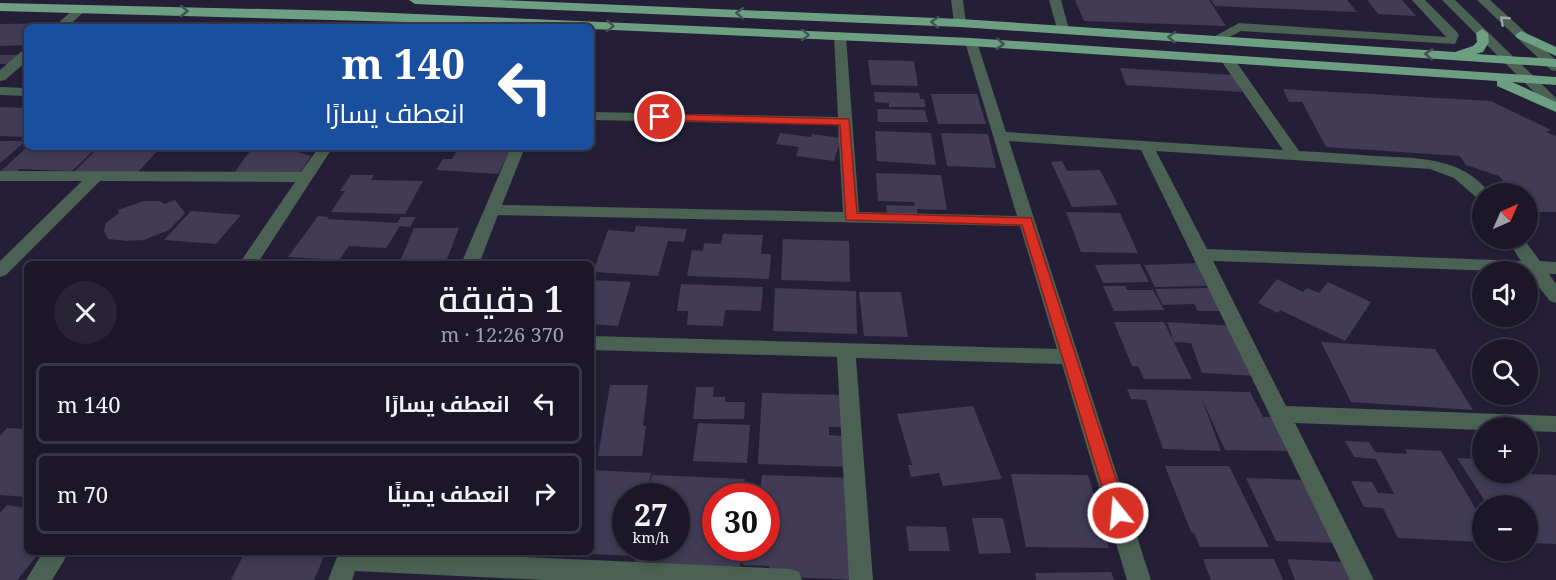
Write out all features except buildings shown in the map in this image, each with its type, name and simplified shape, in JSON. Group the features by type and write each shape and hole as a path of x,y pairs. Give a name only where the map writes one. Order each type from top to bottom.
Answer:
{"main road":[{"path":"415,0 562,3 960,23 1509,60 1555,61"},
{"path":"0,7 488,24"},
{"path":"594,27 971,42 1556,81"},
{"path":"1452,56 1479,49 1483,42 1482,33"},
{"path":"1521,35 1555,61"},
{"path":"1471,75 1519,89 1556,107"}],"street":[{"path":"957,0 960,23"},
{"path":"1055,0 1063,29"},
{"path":"1483,0 1521,35"},
{"path":"1419,2 1450,2 1556,107"},
{"path":"1214,39 1239,27 1452,41 1453,35 1419,2"},
{"path":"64,24 81,9"},
{"path":"1375,35 1392,52"},
{"path":"840,36 851,217"},
{"path":"971,42 1139,580"},
{"path":"0,77 24,57"},
{"path":"1227,59 1294,155"},
{"path":"0,91 24,92"},
{"path":"594,116 845,121"},
{"path":"1000,136 1431,164 1455,171 1474,183"},
{"path":"1146,145 1362,580"},
{"path":"250,261 324,150"},
{"path":"471,261 517,150"},
{"path":"0,176 306,177"},
{"path":"0,272 96,176"},
{"path":"492,210 1027,221"},
{"path":"1201,255 1472,265"},
{"path":"1538,267 1556,268"},
{"path":"1538,272 1556,297"},
{"path":"594,343 1070,357"},
{"path":"846,351 861,580"},
{"path":"1279,414 1556,424"},
{"path":"38,580 55,555"},
{"path":"346,564 790,580"}],"route":[{"path":"660,117 845,121 851,217 1027,221 1118,513"}]}
